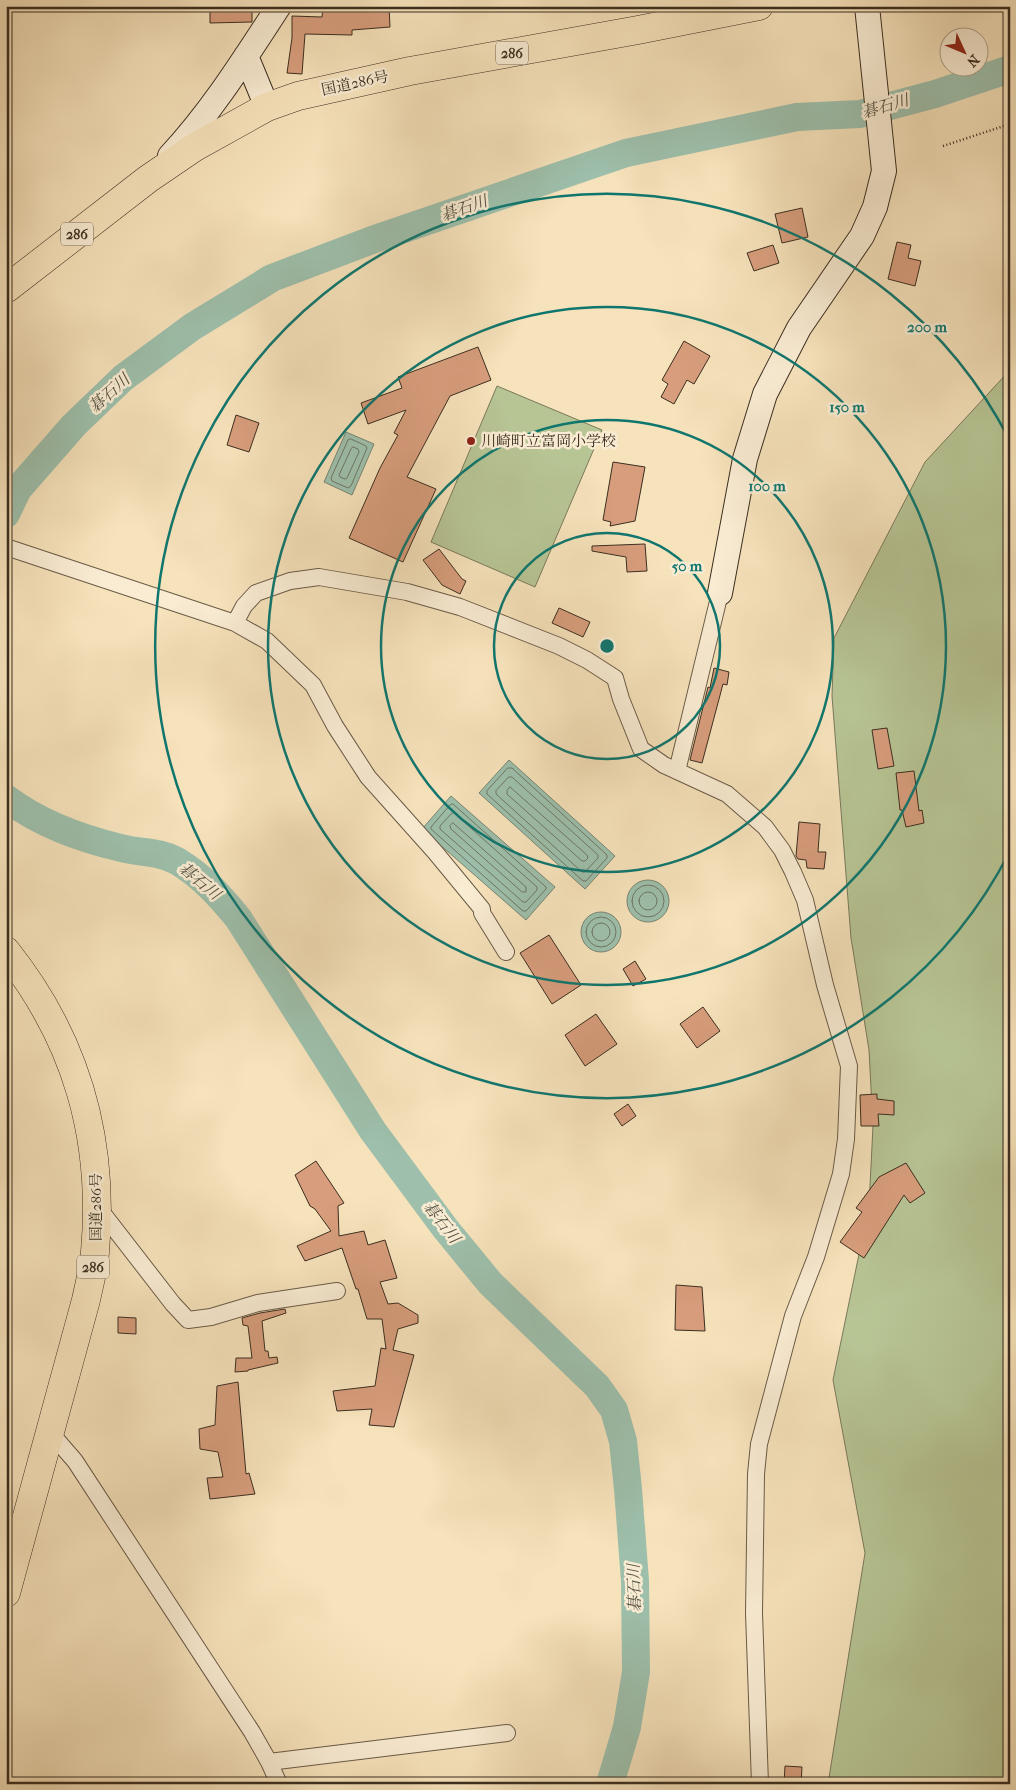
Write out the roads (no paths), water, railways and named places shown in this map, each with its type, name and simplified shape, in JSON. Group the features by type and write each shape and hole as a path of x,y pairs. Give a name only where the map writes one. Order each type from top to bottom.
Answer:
{"highway":[{"name":"国道286号","path":"6,289 148,179 195,147 267,108 298,96 410,71 759,6"},
{"name":"国道286号","path":"6,951 40,998 60,1035 78,1082 89,1119 96,1161 95,1253 86,1300 6,1593"}],"street":[{"path":"148,179 193,132 279,6"},
{"path":"677,771 720,592 745,459 765,394 799,328 862,236 875,207 884,171 867,6"},
{"path":"246,56 267,108"},
{"path":"6,547 118,583 235,624 267,641 313,685 335,726 368,777 435,852 482,909 482,913 506,952"},
{"path":"235,624 244,606 256,593 290,581 319,577 407,592 460,607 559,646 588,660 615,678 621,699 641,749 664,765 728,794 764,827 782,850 805,900 825,985 849,1066 846,1139 841,1174 816,1257 793,1316 759,1444 756,1474 754,1613 760,1784"},
{"path":"96,1206 173,1304 188,1320 211,1317 258,1303 337,1291"},
{"path":"50,1431 75,1461 252,1732 279,1784"},
{"path":"269,1762 507,1733"}],"water":[{"path":"346,432 374,444 352,495 324,482"},
{"path":"509,760 615,856 585,889 479,793"},
{"path":"451,796 555,887 526,920 422,829"},
{"path":"648,880 663,886 669,901 663,916 648,922 633,916 627,901 633,886"},
{"path":"605,912 612,915 618,921 621,932 620,940 612,949 605,952 597,952 590,949 582,940 581,928 584,921 593,913"}],"waterway":[{"name":"碁石川","path":"6,514 18,489 74,425 123,378 192,327 272,278 372,240 626,153 797,117 860,114 935,94 1010,69"},
{"name":"碁石川","path":"6,798 47,823 76,835 128,850 156,854 177,861 195,873 210,887 238,918 373,1131 445,1228 490,1283 597,1386 614,1410 623,1441 628,1489 635,1581 636,1672 627,1727 610,1784"}],"place":[{"name":"川崎町立富岡小学校","path":"471,441"}]}
